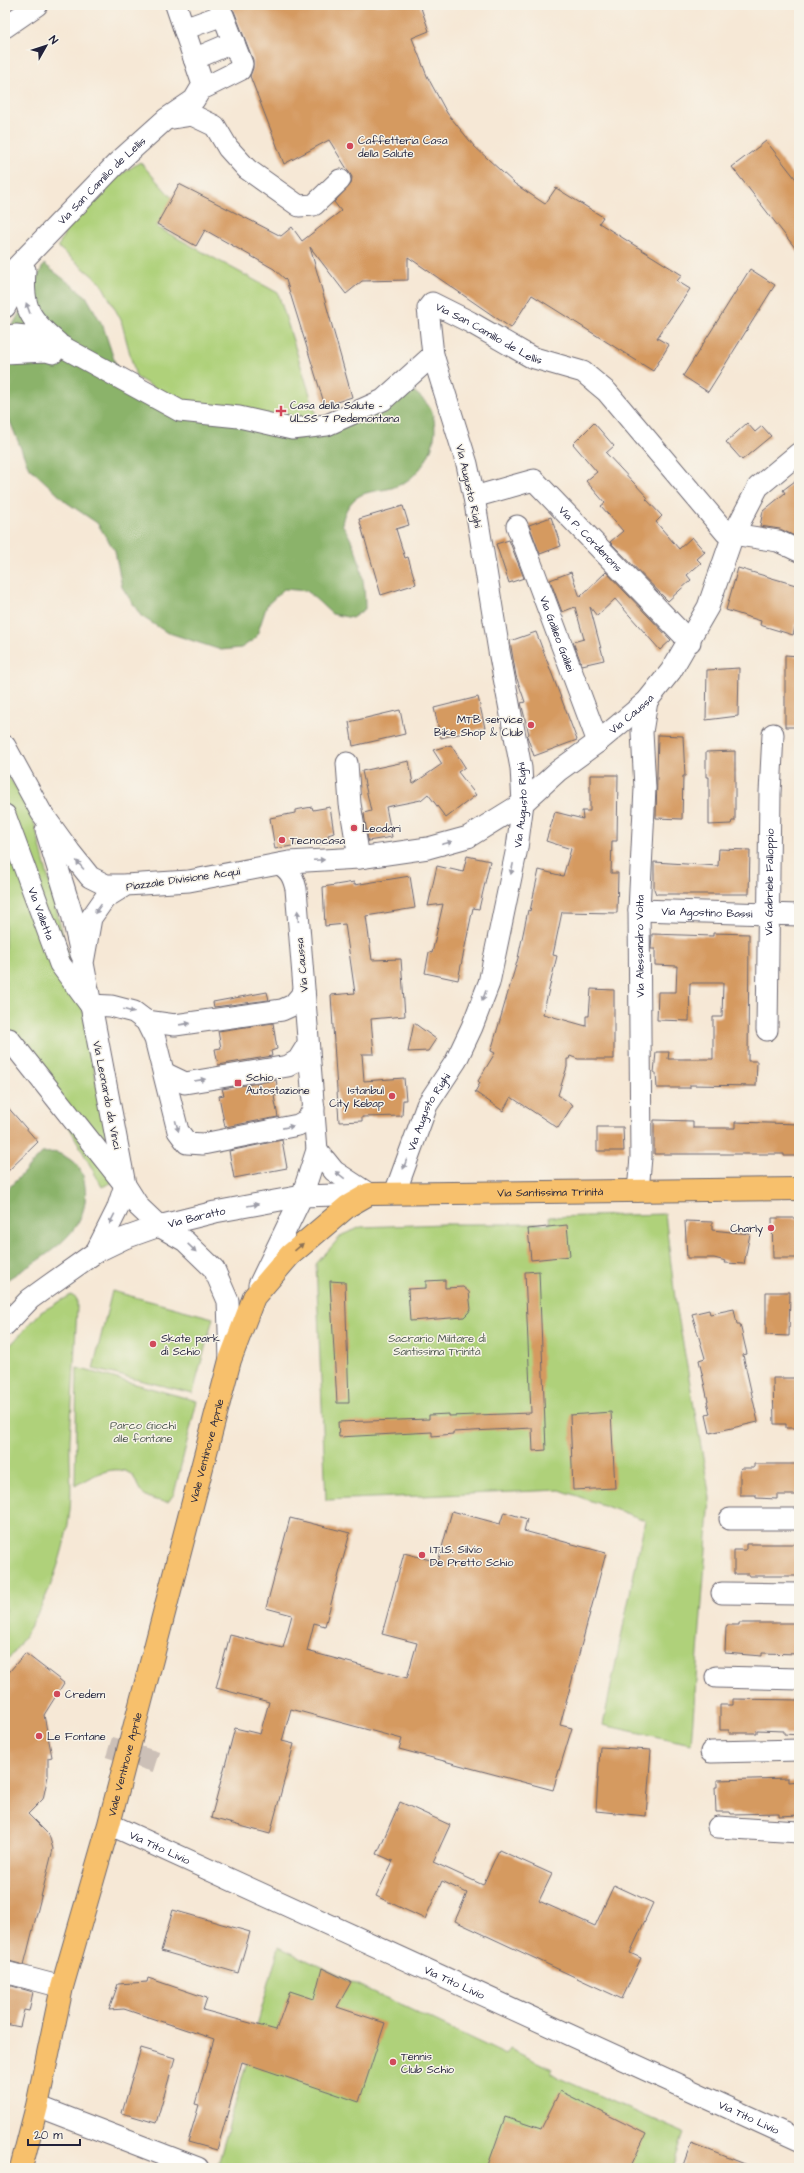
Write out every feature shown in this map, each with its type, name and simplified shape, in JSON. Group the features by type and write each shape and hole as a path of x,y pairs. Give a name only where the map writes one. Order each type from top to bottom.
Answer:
{"main road":[{"name":"Via Santissima Trinità","path":"369,1194 799,1189"},
{"name":"Viale Ventinove Aprile","path":"21,2168 37,2106 62,1987 109,1824 230,1360 254,1297 290,1255 348,1206 369,1194"}],"street":[{"path":"5,27 37,5"},
{"path":"176,5 203,88 242,68 234,42 223,15 184,29"},
{"path":"194,59 234,42"},
{"name":"Via San Camillo de Lellis","path":"5,279 117,163 166,119 194,100 203,88"},
{"path":"166,119 192,115 215,126 228,148 248,169 299,206 314,205 340,180"},
{"name":"Via San Camillo de Lellis","path":"5,308 40,244"},
{"path":"25,270 24,292 31,315 40,328 63,347 94,366 180,411 239,417 292,429 327,425 383,400 433,355"},
{"name":"Via San Camillo de Lellis","path":"433,355 428,308 432,303 470,322 531,357 583,372 607,392 726,533 733,535"},
{"path":"5,336 16,335 33,337 63,347"},
{"path":"5,353 46,351 94,366"},
{"name":"Via Augusto Righi","path":"395,1193 427,1105 456,1061 472,1027 489,983 517,848 523,803 521,768 499,651 474,497 467,464 433,355"},
{"name":"Via Caussa","path":"280,864 359,858 428,848 468,837 523,803 558,771 598,742 647,701 671,671 690,642 708,608 733,535 758,487 799,453"},
{"name":"Via P. Cordenons","path":"474,497 534,480 690,642"},
{"name":"Via Galileo Galilei","path":"517,526 598,742"},
{"path":"733,535 778,541 799,551"},
{"name":"Via Alessandro Volta","path":"638,1191 641,1157 639,910 645,788 642,732 647,701"},
{"name":"Via Gabriele Falloppio","path":"767,1030 768,915 773,734"},
{"path":"5,746 41,812 90,877 106,885 126,886"},
{"path":"346,763 350,804 359,858"},
{"path":"41,812 72,914 83,963"},
{"name":"Via Valletta","path":"5,815 60,964 90,1006"},
{"name":"Via Caussa","path":"280,864 289,869 295,883 317,1150 302,1196"},
{"name":"Piazzale Divisione Acqui","path":"90,1006 83,963 91,918 105,898 126,886 189,881 280,864"},
{"name":"Via Agostino Bassi","path":"639,910 799,915"},
{"path":"146,1021 175,1025 282,1010 293,1005 304,992"},
{"path":"90,1006 110,1006 134,1012 146,1021 155,1039 178,1131 187,1143 203,1144 298,1125 307,1120 314,1108"},
{"name":"Via Leonardo da Vinci","path":"90,1006 125,1185"},
{"path":"8,1039 125,1185 139,1207 159,1226"},
{"path":"164,1073 185,1083 288,1066 298,1060 308,1044"},
{"path":"317,1150 334,1171 369,1194"},
{"name":"Via Baratto","path":"96,1252 117,1210 125,1185"},
{"name":"Via Santissima Trinità","path":"302,1196 369,1194"},
{"name":"Via Baratto","path":"5,1325 36,1295 96,1252 125,1238 159,1226 215,1212 302,1196"},
{"name":"Viale Ventinove Aprile","path":"254,1297 302,1196"},
{"name":"Viale Ventinove Aprile","path":"159,1226 185,1241 214,1269 228,1301 230,1360"},
{"path":"730,1519 799,1519"},
{"path":"722,1593 799,1594"},
{"path":"716,1677 799,1679"},
{"path":"711,1752 799,1750"},
{"name":"Via Tito Livio","path":"109,1824 799,2140"},
{"path":"718,1827 799,1832"},
{"path":"5,1972 62,1987"},
{"path":"37,2106 198,2168"}],"green space":[{"path":"140,162 172,198 157,227 278,293 317,417 298,424 222,417 166,395 136,377 121,320 101,283 58,247 71,219 99,189"},
{"path":"44,264 86,296 103,326 123,387 289,434 407,386 426,402 433,415 435,425 432,447 422,466 415,474 397,486 366,493 356,498 346,510 344,516 342,524 353,544 360,565 364,586 365,609 352,618 332,614 307,591 284,589 267,605 256,638 241,648 221,650 166,632 141,616 122,587 115,551 97,523 66,502 28,466 5,409 5,341"},
{"path":"5,771 31,810 77,991 81,1000 115,1181 102,1187 21,1039 5,1039"},
{"path":"42,1153 58,1153 71,1160 82,1172 86,1196 82,1213 75,1227 64,1240 50,1252 5,1281 5,1192"},
{"name":"Sacrario Militare di Santissima Trinità","path":"665,1214 675,1298 710,1498 691,1744 603,1725 645,1520 560,1490 326,1500 316,1264 342,1235 361,1227 443,1224 550,1224 549,1217"},
{"name":"Skate park di Schio","path":"112,1291 213,1318 193,1393 93,1369"},
{"path":"71,1295 77,1299 77,1308 70,1439 71,1498 69,1518 60,1557 46,1595 28,1631 5,1664 5,1351 41,1312"},
{"name":"Parco Giochi alle fontane","path":"77,1368 197,1401 174,1494 168,1502 156,1500 146,1496 139,1488 133,1476 120,1470 104,1472 75,1486"},
{"name":"Tennis Club Schio","path":"279,1947 506,2055 510,2049 552,2069 550,2072 559,2078 684,2133 672,2168 217,2168"}],"building":[{"path":"229,5 420,5 429,31 412,38 427,76 447,113 474,146 515,184 545,204 556,188 603,217 599,223 682,275 677,281 690,289 657,338 669,345 653,371 532,295 511,328 408,257 408,280 362,281 346,294 310,247 352,397 325,406 286,280 274,269 205,230 196,246 157,224 179,184 281,236 292,227 302,241 341,211 334,202 351,184 352,177 329,140 284,164 250,76 253,68 253,60 234,11"},
{"path":"766,141 799,183 799,253 732,167"},
{"path":"750,269 775,285 708,392 683,376"},
{"path":"594,423 614,446 606,453 648,498 646,499 662,516 656,522 679,549 692,537 705,552 697,559 701,563 687,575 691,580 668,601 610,542 623,531 601,506 605,503 586,481 597,472 573,444"},
{"path":"747,423 755,432 762,426 771,436 742,460 726,442"},
{"path":"799,478 799,538 780,529 760,526 763,511 785,493 783,490"},
{"path":"403,506 409,525 396,529 405,558 408,557 416,584 381,595 359,519"},
{"path":"551,517 561,546 540,554 529,525"},
{"path":"509,540 524,578 509,583 496,544"},
{"path":"738,568 799,586 799,614 793,635 760,625 761,621 726,610"},
{"path":"571,572 580,597 606,572 671,640 660,650 615,599 597,616 590,607 604,660 582,665 573,642 584,639 575,607 562,612 550,580"},
{"path":"536,632 577,740 534,756 527,736 529,734 521,703 525,702 516,676 510,641"},
{"path":"785,655 799,656 799,727 785,727"},
{"path":"739,668 738,716 706,720 707,670"},
{"path":"478,697 485,728 441,738 434,708"},
{"path":"400,710 405,734 353,746 349,722"},
{"path":"658,735 683,736 685,776 683,776 682,819 656,818"},
{"path":"451,745 465,767 458,772 476,795 446,818 428,794 421,800 386,807 392,837 368,841 364,813 371,811 362,771 409,761 413,784 442,764 433,750"},
{"path":"735,751 735,821 732,821 731,824 709,825 709,777 706,777 706,752"},
{"path":"590,775 618,775 617,841 612,841 611,873 618,873 617,913 562,912 553,955 557,956 543,1014 586,1026 586,1016 589,1016 591,989 614,990 614,1059 578,1059 570,1056 569,1059 567,1059 567,1067 558,1095 573,1105 558,1128 511,1097 503,1111 475,1092 480,1083 478,1081 495,1053 491,1051 518,958 528,910 530,911 539,870 563,876 571,849 546,841 555,812 583,819 582,811 590,811"},
{"path":"312,807 313,810 330,807 334,833 328,835 329,843 314,845 314,842 275,849 270,818 295,813 295,810"},
{"path":"719,849 750,850 749,894 656,894 654,889 654,862 718,866"},
{"path":"467,856 490,861 479,909 473,908 458,980 425,973 429,952 432,953 443,904 428,906 437,866 463,872"},
{"path":"410,876 415,908 366,916 372,960 401,959 405,1016 371,1019 374,1054 362,1054 364,1081 404,1078 406,1100 403,1100 402,1116 362,1117 362,1121 339,1122 331,995 355,993 345,924 325,926 323,887 354,882 354,885"},
{"path":"713,933 749,934 748,1061 757,1061 756,1086 690,1085 690,1088 657,1088 656,1073 654,1073 656,1052 669,1052 668,1059 713,1059 713,1017 722,1017 723,983 690,983 689,1021 657,1020 658,992 676,992 677,966 655,965 655,949 651,949 652,934 713,936"},
{"path":"267,992 269,1000 214,1007 213,1002"},
{"path":"273,1023 277,1049 271,1051 272,1056 218,1065 215,1049 221,1048 218,1031"},
{"path":"414,1023 436,1039 428,1051 408,1052"},
{"path":"276,1080 279,1095 274,1096 278,1117 225,1127 219,1096 224,1095 222,1089"},
{"path":"5,1104 38,1142 5,1174"},
{"path":"654,1120 693,1121 693,1128 735,1128 735,1122 799,1124 799,1156 784,1156 784,1154 654,1154"},
{"path":"597,1127 623,1127 624,1151 597,1151"},
{"path":"282,1140 287,1168 234,1178 229,1151"},
{"path":"772,1218 799,1218 799,1258 773,1258"},
{"path":"685,1221 712,1222 712,1230 750,1234 744,1264 725,1263 726,1261 714,1258 687,1258"},
{"path":"567,1225 570,1256 531,1260 528,1229"},
{"path":"539,1271 546,1450 533,1451 532,1428 453,1432 453,1434 432,1436 432,1432 339,1437 338,1422 429,1419 429,1415 449,1414 449,1416 531,1413 525,1272"},
{"path":"445,1280 445,1288 463,1287 469,1292 471,1309 468,1313 464,1317 410,1321 408,1289 426,1288 426,1281"},
{"path":"330,1281 345,1282 349,1403 337,1403"},
{"path":"766,1292 790,1292 789,1336 766,1335"},
{"path":"734,1309 737,1324 740,1324 747,1354 743,1355 758,1422 710,1433 706,1415 710,1414 699,1360 705,1358 692,1314 709,1310 710,1314"},
{"path":"773,1378 799,1378 799,1428 786,1428 786,1424 774,1424"},
{"path":"611,1412 615,1488 573,1490 570,1415"},
{"path":"754,1464 799,1464 799,1495 777,1495 777,1499 756,1498 756,1495 740,1495 740,1470 742,1468 754,1468"},
{"path":"452,1511 500,1524 504,1512 527,1519 524,1531 606,1553 560,1725 572,1728 553,1790 399,1749 402,1739 291,1709 282,1741 294,1744 270,1834 211,1818 235,1728 260,1734 269,1702 216,1688 230,1635 283,1648 292,1615 266,1608 290,1518 350,1533 325,1626 314,1623 307,1651 407,1678 417,1643 382,1634 404,1553 438,1562"},
{"path":"746,1544 799,1544 799,1576 749,1576 749,1574 734,1574 734,1550 746,1550"},
{"path":"739,1623 799,1623 799,1654 762,1653 762,1656 725,1653 726,1627 727,1625 739,1625"},
{"path":"25,1653 64,1683 44,1715 52,1757 48,1758 48,1776 43,1799 28,1814 49,1835 53,1849 24,1965 5,1960 5,1677"},
{"path":"733,1699 799,1700 799,1735 784,1734 784,1731 757,1730 757,1733 729,1733 729,1730 720,1730 720,1705 733,1705"},
{"path":"600,1747 651,1750 646,1816 596,1811"},
{"path":"788,1778 788,1782 799,1781 799,1815 779,1816 779,1813 731,1814 730,1812 716,1812 715,1787 717,1787 717,1780"},
{"path":"400,1802 450,1825 433,1862 483,1885 499,1850 552,1874 539,1901 595,1926 614,1885 653,1903 630,1953 641,1958 622,1999 455,1921 467,1893 442,1881 425,1919 376,1896 393,1861 377,1854"},
{"path":"173,1910 250,1932 238,1973 161,1951"},
{"path":"322,1968 351,1982 337,2007 385,2023 359,2102 242,2062 217,2150 188,2142 199,2105 195,2104 214,2039 124,2009 109,2010 118,1984 147,1982 148,1978 207,1998 203,2010 276,2030 290,1991 314,1999"},
{"path":"5,1984 33,1992 29,2011 24,2010 20,2027 5,2024"},
{"path":"141,2048 175,2058 156,2123 122,2113"},
{"path":"560,2091 646,2134 630,2168 487,2168 505,2117 541,2129"},
{"path":"691,2143 750,2166 750,2168 682,2168"}],"tunnel":[{"path":"109,1747 156,1762"}],"place":[{"name":"Caffetteria Casa della Salute","path":"350,146"},
{"name":"Casa della Salute - ULSS 7 Pedemontana","path":"281,411"},
{"name":"MTB service Bike Shop & Club","path":"531,725"},
{"name":"Leodari","path":"354,828"},
{"name":"Tecnocasa","path":"282,840"},
{"name":"Schio - Autostazione","path":"238,1083"},
{"name":"Istanbul City Kebap","path":"392,1096"},
{"name":"Charly","path":"771,1228"},
{"name":"Skate park di Schio","path":"153,1344"},
{"name":"I.T.I.S. Silvio De Pretto Schio","path":"422,1555"},
{"name":"Credem","path":"57,1694"},
{"name":"Le Fontane","path":"39,1736"},
{"name":"Tennis Club Schio","path":"393,2062"}]}
